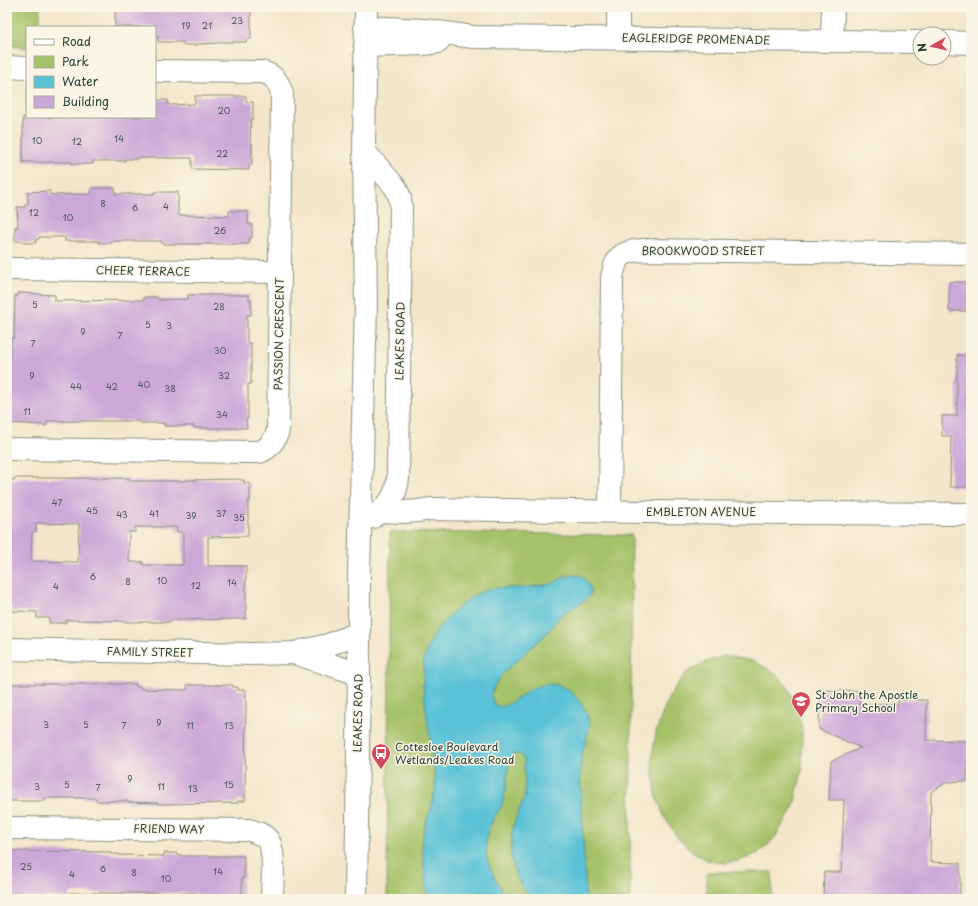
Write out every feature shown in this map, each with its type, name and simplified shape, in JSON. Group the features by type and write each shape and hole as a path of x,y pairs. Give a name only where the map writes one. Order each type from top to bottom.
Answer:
{"street":[{"path":"618,7 618,38"},
{"path":"832,41 833,7"},
{"name":"EAGLERIDGE PROMENADE","path":"366,27 424,44 473,37 912,42"},
{"name":"LEAKES ROAD","path":"356,899 360,528 366,305 364,151 366,27"},
{"path":"952,42 971,43"},
{"path":"7,68 26,68"},
{"name":"PASSION CRESCENT","path":"7,449 252,452 262,451 275,440 278,431 282,94 279,84 270,74 261,72 156,70"},
{"name":"LEAKES ROAD","path":"360,528 381,511 392,499 397,488 401,208 400,198 396,188 364,151"},
{"name":"BROOKWOOD STREET","path":"610,511 612,278 616,262 620,256 631,251 642,250 971,254"},
{"name":"CHEER TERRACE","path":"7,269 279,272"},
{"name":"EMBLETON AVENUE","path":"398,478 407,495 418,504 430,508"},
{"name":"EMBLETON AVENUE","path":"381,511 404,513 430,508 971,514"},
{"name":"FAMILY STREET","path":"7,649 251,654 294,652 328,645 359,633"},
{"name":"FAMILY STREET","path":"294,652 359,674"},
{"name":"FRIEND WAY","path":"7,828 249,830 257,832 268,840 272,848 272,899"}],"green space":[{"path":"7,7 40,7 40,26 26,26 26,48 7,45"},
{"path":"390,532 632,535 630,899 387,899"},
{"path":"725,656 754,661 775,673 787,686 798,709 802,729 802,771 793,809 776,836 758,853 739,861 724,863 707,860 692,851 678,838 665,818 657,799 652,758 656,732 667,701 673,690 686,673 705,662"},
{"path":"707,872 772,872 772,899 707,899"}],"water":[{"path":"566,576 582,576 587,582 591,589 590,595 583,602 562,614 546,634 502,674 491,695 494,704 499,707 507,705 532,688 546,684 559,685 570,691 587,713 590,726 581,759 580,774 586,899 532,899 521,886 515,873 511,857 512,831 525,797 524,760 520,754 513,754 509,759 506,789 502,805 488,830 486,843 487,860 501,889 501,899 427,899 422,842 425,825 432,805 435,790 434,768 423,687 424,660 428,647 436,631 450,615 471,597 485,590 496,588 523,588 551,584"}],"building":[{"path":"115,7 251,7 251,39 247,39 246,42 219,42 198,45 183,45 183,42 158,42 158,36 156,36 156,26 115,26"},
{"path":"195,96 246,96 246,102 253,102 253,119 251,119 250,143 252,143 252,165 249,165 249,170 192,169 192,158 137,158 125,159 125,161 93,161 93,164 72,164 72,162 23,162 23,117 156,118 156,100 168,100 168,105 195,104"},
{"path":"91,188 115,188 115,194 154,194 154,192 178,192 178,215 229,216 229,211 248,211 248,224 252,224 252,238 249,238 249,244 162,244 162,241 111,241 111,243 99,243 99,241 65,241 65,237 39,237 39,239 36,239 36,243 23,243 23,241 15,241 15,227 18,227 17,207 25,207 25,204 28,204 28,192 50,191 50,195 91,194"},
{"path":"949,282 971,282 971,311 949,311"},
{"path":"18,293 55,295 55,301 144,300 144,297 158,297 158,300 188,299 188,295 249,295 249,300 251,300 251,315 247,315 247,343 251,343 251,384 248,384 248,419 246,419 247,428 194,428 194,426 164,426 164,423 140,423 140,421 47,421 47,425 7,423 11,338 14,338 15,296 18,296"},
{"path":"957,355 971,355 971,487 950,487 951,436 942,436 942,416 957,416"},
{"path":"14,478 129,478 129,481 240,479 244,480 244,483 250,483 250,501 248,501 248,536 208,537 208,566 246,566 246,619 171,620 171,622 66,620 66,623 49,623 49,618 37,618 37,612 12,611 12,608 7,608 7,540 9,540 9,480 14,480","holes":["36,523 79,524 78,562 31,561 32,532 36,532","135,527 177,527 177,532 183,532 183,565 143,565 143,562 129,562 129,532 135,532"]},
{"path":"7,684 136,684 136,687 141,687 141,689 187,690 187,685 233,685 233,687 238,687 238,690 246,690 245,801 238,801 238,803 158,804 127,801 96,801 96,798 45,798 45,801 7,801"},
{"path":"820,690 860,691 859,704 898,704 898,700 927,700 926,740 968,741 967,781 947,782 931,792 930,862 960,863 960,897 942,897 942,899 823,899 824,872 841,872 844,800 829,800 831,761 861,748 819,729"},
{"path":"7,851 110,852 110,854 119,855 164,856 164,853 177,853 177,855 182,856 244,856 242,899 196,899 196,893 70,893 70,898 45,897 45,899 7,899"}],"place":[{"name":"St John the Apostle Primary School","path":"801,718"},
{"name":"Cottesloe Boulevard Wetlands/Leakes Road","path":"381,770"}]}
